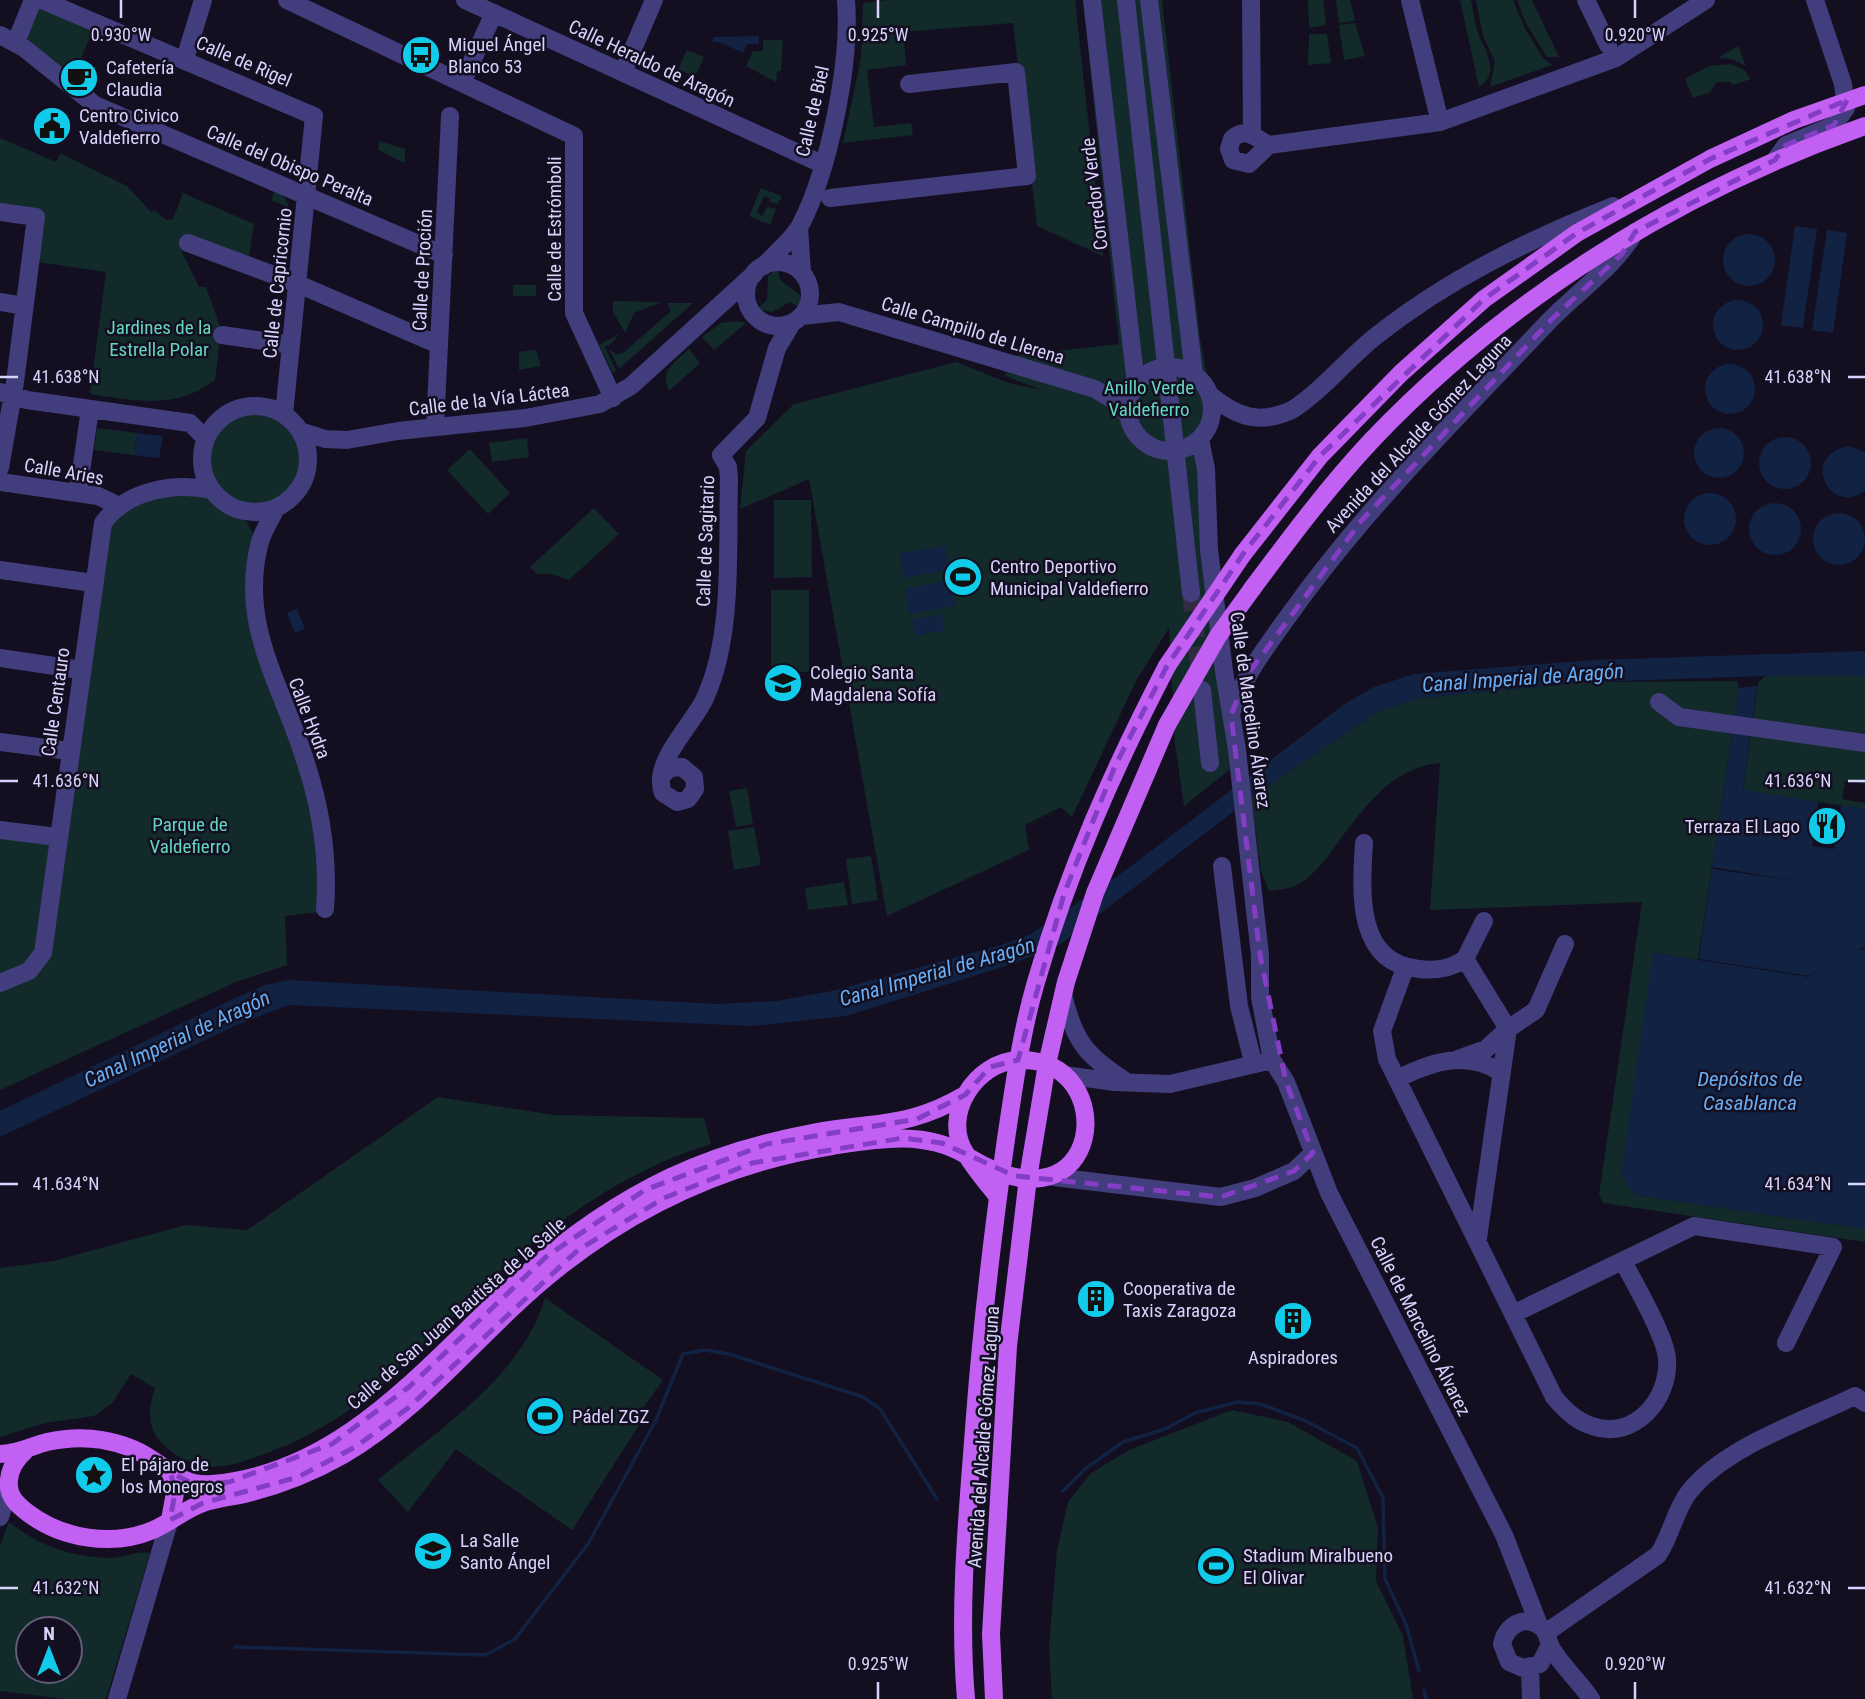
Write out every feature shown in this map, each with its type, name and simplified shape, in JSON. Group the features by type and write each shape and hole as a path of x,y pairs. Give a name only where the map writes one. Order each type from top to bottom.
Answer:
{"main road":[{"name":"Avenida del Alcalde Gómez Laguna","path":"966,1699 964,1627 970,1483 980,1344 1018,1060 1035,984 1082,846 1115,766 1167,666 1242,554 1320,456 1401,373 1484,299 1577,233 1652,190 1756,136 1865,95"},
{"name":"Avenida del Alcalde Gómez Laguna","path":"994,1699 991,1634 1008,1346 1028,1178 1047,1064 1065,988 1095,893 1118,832 1167,725 1217,636 1252,589 1327,491 1419,395 1528,304 1635,232 1701,195 1775,160 1865,125"},
{"path":"968,1156 1001,1173 1028,1178 1054,1177 1075,1159 1085,1134 1081,1099 1064,1074 1047,1064 1018,1060 990,1067 965,1095 959,1117 968,1156 998,1197"},
{"name":"Calle de San Juan Bautista de la Salle","path":"0,1454 25,1451 59,1440 105,1441 138,1451 171,1474 196,1485 229,1482 279,1468 332,1444 374,1416 409,1387 510,1288 563,1243 594,1220 671,1177 767,1143 814,1133 917,1119 965,1095"},
{"name":"Calle de San Juan Bautista de la Salle","path":"6,1488 20,1506 39,1521 84,1537 125,1538 155,1530 203,1503 298,1477 357,1446 408,1408 524,1296 578,1250 633,1214 694,1184 778,1156 878,1140 928,1140 968,1156"},
{"path":"6,1488 11,1469 25,1451"},
{"path":"170,1521 175,1493 171,1474"}],"street":[{"path":"8,39 33,0"},
{"name":"Calle de Rigel","path":"42,0 312,114"},
{"path":"185,59 203,0"},
{"path":"287,0 461,83 494,13"},
{"name":"Calle Heraldo de Aragón","path":"465,0 821,164"},
{"path":"623,72 654,0"},
{"name":"Calle de Biel","path":"631,386 759,270 799,228 816,187 842,88 846,58 846,0"},
{"name":"Corredor Verde","path":"1092,0 1134,386 1127,414"},
{"path":"1126,0 1166,367 1187,447 1191,593"},
{"path":"1127,414 1136,435 1144,444 1155,449 1187,447 1212,418 1210,395 1194,374 1149,0"},
{"path":"1251,0 1252,133"},
{"path":"1410,0 1437,110"},
{"path":"1586,0 1608,45"},
{"path":"1269,145 1252,133 1241,132 1229,144 1230,155 1238,163 1254,162 1269,145 1440,122 1616,58 1706,0"},
{"path":"1815,0 1847,100"},
{"name":"Calle del Obispo Peralta","path":"8,39 94,105 444,255"},
{"path":"830,198 1027,176 1016,72 909,84"},
{"name":"Calle de Estrómboli","path":"461,83 574,136 574,313 613,398"},
{"name":"Avenida del Alcalde Gómez Laguna","path":"1775,160 1783,147 1834,125 1842,116 1847,100"},
{"name":"Calle de Capricornio","path":"284,414 307,195 312,114"},
{"name":"Calle de Proción","path":"435,427 450,116"},
{"name":"Avenida del Alcalde Gómez Laguna","path":"1210,395 1238,415 1250,418 1278,416 1292,410 1374,337 1437,291 1526,242 1652,190"},
{"path":"0,212 36,217 24,306 6,393 0,468"},
{"name":"Calle de Biel","path":"799,228 806,280"},
{"name":"Avenida del Alcalde Gómez Laguna","path":"1231,715 1255,663 1319,573 1362,520 1552,318 1622,254 1635,232"},
{"path":"188,243 298,285 439,345"},
{"path":"709,316 728,311 761,320 796,320 808,306 806,280 788,264 759,270 746,295 761,320 777,348"},
{"name":"Calle Campillo de Llerena","path":"806,280 839,312"},
{"path":"0,302 24,306"},
{"name":"Calle Campillo de Llerena","path":"796,320 839,312 1095,389 1115,401 1127,414"},
{"name":"Calle de Sagitario","path":"662,776 676,742 704,700 722,641 729,472 721,455 757,418 777,348 796,320"},
{"path":"222,335 291,345"},
{"path":"1134,386 1149,372 1166,367 1194,374"},
{"name":"Calle de la Vía Láctea","path":"300,431 325,439 347,440 574,411 613,398 631,386"},
{"name":"Calle Campillo de Llerena","path":"1095,389 1134,386"},
{"path":"6,393 90,409 190,423 206,439"},
{"path":"254,406 284,414 300,431 307,449 308,468 293,496 276,508 245,511 227,504 212,490 205,476 202,460 206,439 218,421 235,410 254,406"},
{"path":"78,492 90,409"},
{"name":"Calle de la Vía Láctea","path":"308,468 347,440"},
{"name":"Calle de Marcelino Álvarez","path":"1187,447 1206,469 1210,557 1237,750 1260,956 1286,1082 1322,1176 1504,1535 1526,1586 1539,1642 1531,1699"},
{"path":"119,506 171,487 190,474 202,460"},
{"name":"Calle Aries","path":"0,482 98,496 119,506"},
{"path":"171,487 212,490"},
{"name":"Calle Centauro","path":"0,983 29,971 43,953 101,530 119,506"},
{"name":"Calle Hydra","path":"276,508 260,542 256,580 258,632 316,794 326,855 325,909"},
{"path":"245,511 260,542"},
{"path":"0,570 93,583"},
{"path":"0,658 81,670"},
{"path":"1202,690 1210,763"},
{"path":"1659,702 1679,717 1865,743"},
{"path":"0,742 69,751"},
{"path":"676,742 687,770 694,777 695,789 682,802 671,801 663,793 662,776 676,767 687,770"},
{"path":"0,830 57,837"},
{"path":"1364,844 1361,897 1366,925 1380,952 1405,968 1435,971 1465,959 1484,921"},
{"path":"1222,866 1239,1006 1252,1058"},
{"path":"1397,1079 1415,1070 1486,1049 1508,1029 1536,1010 1565,944"},
{"name":"Calle de Marcelino Álvarez","path":"1260,956 1260,997 1272,1060 1286,1082"},
{"path":"1465,959 1508,1029 1478,1238"},
{"path":"1405,968 1381,1031 1387,1059 1516,1313 1554,1397 1570,1415 1594,1427 1624,1425 1644,1416 1660,1400 1667,1379 1667,1356 1623,1261"},
{"path":"1065,988 1071,1024 1085,1052 1124,1080"},
{"path":"1458,1059 1482,1060 1500,1072"},
{"path":"1064,1074 1157,1085 1181,1083 1272,1060"},
{"path":"1054,1177 1221,1197 1255,1188 1294,1171 1313,1153"},
{"path":"1294,1171 1322,1176"},
{"path":"1516,1313 1694,1226 1833,1247 1786,1343"},
{"path":"1591,1699 1564,1663 1539,1642 1658,1555 1688,1493 1730,1456 1855,1396 1865,1403"},
{"path":"0,1517 6,1488"},
{"path":"117,1699 170,1521"}],"highlighted area":[{"path":"1847,100 1834,125 1786,145 1775,160 1635,232 1622,254 1552,319 1362,520 1248,674 1231,715 1260,955 1286,1082 1313,1153 1294,1171 1221,1197 1015,1176 942,1143 903,1138 752,1163 664,1198 578,1250 408,1408 357,1446 298,1477 203,1503 170,1520 175,1493 171,1473 196,1485 229,1482 332,1444 409,1387 547,1256 645,1190 767,1144 917,1119 965,1095 990,1067 1018,1060 1064,894 1115,766 1167,666 1243,554 1320,456 1484,299 1577,233 1710,159"}],"green space":[{"path":"887,0 1075,0 1103,256 1037,226 1013,23 903,32 906,65 867,70 874,127 911,123 913,135 843,143 861,58 863,3"},
{"name":"Anillo Verde Valdefierro","path":"1083,0 1162,0 1200,338 1212,404 1210,422 1200,439 1238,763 1184,806 1175,744 1169,628 1137,679 1072,817 1061,807 1025,825 1029,850 887,916 809,479 740,509 746,451 794,404 956,362 1009,383 1042,390 1005,376 1012,356 1119,344"},
{"path":"1308,0 1323,0 1326,25 1309,28"},
{"path":"1336,0 1350,0 1355,21 1339,23"},
{"path":"1460,0 1471,0 1478,33 1489,62 1489,75 1479,87"},
{"path":"1476,0 1513,0 1525,29 1544,59 1552,65 1490,87 1495,61 1483,36"},
{"path":"1517,0 1532,0 1559,57 1547,57 1526,23"},
{"path":"34,5 93,29 71,83 25,43"},
{"path":"1355,23 1365,56 1344,60 1339,25"},
{"path":"1309,34 1327,34 1331,63 1308,65"},
{"path":"763,40 783,40 781,71 777,71 776,82 746,66 753,51 763,51"},
{"path":"1738,46 1746,66 1732,59 1718,58"},
{"path":"687,50 704,57 695,77 678,69"},
{"path":"1731,64 1744,70 1751,79 1733,85 1730,82 1717,82 1710,92 1693,98 1685,79 1709,66"},
{"name":"Jardines de la Estrella Polar","path":"0,138 56,162 61,153 127,186 152,213 154,210 166,220 173,219 183,193 254,224 249,257 181,250 199,287 206,287 221,329 215,380 185,396 155,401 90,394 106,272 37,262 44,216 0,205"},
{"path":"379,141 405,149 405,163 378,150"},
{"path":"761,188 782,196 778,204 769,202 770,198 764,196 757,213 762,216 767,207 776,209 770,225 749,216"},
{"path":"275,190 288,204 289,234 280,231 288,207 271,200"},
{"path":"778,268 780,280 800,295 802,308 790,302 772,312 757,309 767,300 768,276"},
{"path":"513,285 536,285 536,296 513,296"},
{"path":"613,301 661,302 634,313 625,333 613,312"},
{"path":"667,303 693,303 619,369 609,349 616,354 623,353 671,311"},
{"path":"721,323 746,323 714,350 702,337"},
{"path":"619,334 605,347 616,371 613,373 599,345"},
{"path":"689,349 700,363 669,391 666,378 670,367"},
{"path":"536,350 541,366 519,370 519,352"},
{"path":"256,414 274,417 289,427 299,442 302,460 299,478 289,493 274,503 256,506 238,503 223,493 213,478 210,460 213,442 223,427 238,417"},
{"path":"97,428 137,433 134,455 94,450"},
{"path":"527,438 529,457 492,462 489,443"},
{"path":"470,449 510,493 488,514 447,470"},
{"name":"Parque de Valdefierro","path":"183,489 206,493 217,505 246,521 253,533 249,609 299,758 318,836 320,912 285,916 287,965 236,982 0,1090 0,833 62,843 106,527 123,509"},
{"path":"774,500 811,500 812,577 774,578"},
{"path":"594,508 619,534 569,580 551,574 537,574 530,567"},
{"path":"771,590 809,590 809,672 771,672"},
{"path":"1765,676 1865,676 1865,784 1845,781 1842,799 1865,803 1865,809 1743,791 1758,683"},
{"path":"1737,681 1739,688 1698,960 1654,953 1635,1195 1865,1229 1865,1242 1603,1203 1599,1195 1642,902 1430,910 1440,763 1422,766 1407,773 1379,793 1321,864 1301,883 1269,891 1261,871 1251,798 1377,712 1418,698 1591,682"},
{"path":"747,788 753,824 736,827 729,791"},
{"path":"754,827 761,865 734,870 728,831"},
{"path":"871,856 878,900 852,904 846,859"},
{"path":"844,882 848,905 808,910 805,888"},
{"path":"438,1097 554,1115 704,1118 711,1144 639,1173 573,1213 498,1273 378,1388 345,1413 308,1435 267,1453 216,1467 181,1458 161,1442 153,1429 150,1413 155,1388 131,1374 112,1403 94,1416 45,1423 0,1437 0,1268 53,1261 186,1225 247,1230"},
{"name":"Pádel ZGZ","path":"545,1298 663,1380 635,1419 641,1422 572,1530 456,1449 408,1512 378,1480 451,1421 498,1377 533,1327"},
{"name":"Stadium Miralbueno El Olivar","path":"1232,1410 1288,1422 1357,1461 1378,1528 1376,1581 1403,1636 1413,1699 1052,1699 1049,1646 1057,1551 1068,1502 1091,1473 1129,1450"},
{"path":"9,1522 45,1544 84,1556 112,1558 150,1553 106,1699 65,1699 0,1691 0,1545"}],"water":[{"path":"759,36 759,44 747,44 743,53 720,42 713,42 713,37"},
{"path":"1795,226 1817,229 1803,328 1781,325"},
{"path":"1827,230 1847,233 1833,333 1812,330"},
{"path":"1749,234 1759,236 1767,242 1773,250 1773,270 1767,278 1759,284 1749,286 1739,284 1731,278 1725,270 1723,260 1725,250 1731,242 1739,236"},
{"path":"1738,300 1756,307 1763,325 1756,343 1738,350 1720,343 1713,325 1720,307"},
{"path":"1730,364 1748,371 1755,389 1748,407 1730,414 1712,407 1705,389 1712,371"},
{"path":"1719,428 1737,435 1744,453 1737,471 1719,478 1701,471 1694,453 1701,435"},
{"path":"137,433 163,436 159,458 134,455"},
{"path":"1785,437 1795,439 1803,445 1809,453 1809,473 1803,481 1795,487 1785,489 1775,487 1767,481 1761,473 1759,463 1761,453 1767,445 1775,439"},
{"path":"1849,446 1865,452 1865,491 1852,497 1840,496 1831,490 1823,471 1826,460 1834,451"},
{"path":"1710,493 1720,495 1728,501 1734,509 1734,529 1728,537 1720,543 1710,545 1700,543 1692,537 1686,529 1684,519 1686,509 1692,501 1700,495"},
{"path":"1775,503 1785,505 1793,511 1799,519 1799,539 1793,547 1785,553 1775,555 1765,553 1757,547 1751,539 1749,529 1751,519 1757,511 1765,505"},
{"path":"1839,513 1858,520 1865,539 1858,558 1839,565 1820,558 1813,539 1820,520"},
{"path":"945,546 949,570 904,578 900,553"},
{"path":"951,581 955,606 909,614 905,588"},
{"path":"297,609 305,629 295,633 287,613"},
{"path":"941,614 945,630 916,636 912,620"},
{"name":"Canal Imperial de Aragón","path":"1865,651 1865,676 1765,676 1591,682 1418,698 1377,712 1251,798 1058,946 1009,965 846,1016 752,1026 288,1005 237,1025 0,1137 0,1111 220,1005 265,985 289,980 716,1004 776,1001 832,991 1001,945 1031,934 1126,870 1343,705 1374,687 1414,674 1594,660"},
{"name":"Depósitos de Casablanca","path":"1757,686 1743,790 1865,809 1865,948 1856,950 1865,950 1865,1229 1635,1195 1621,1174 1653,953 1809,977 1820,967 1809,976 1699,959 1712,869 1809,883 1712,867 1739,688"}],"pier":[{"name":"Terraza El Lago","path":"1818,802 1841,806 1834,849 1812,846"}],"waterway":[{"path":"235,1647 485,1655 515,1639 588,1544 655,1422 683,1354 705,1350 729,1354 863,1397 880,1409 937,1499"},
{"path":"1063,1491 1085,1469 1123,1442 1165,1429 1195,1413 1237,1402 1260,1404 1306,1421 1357,1448 1383,1498 1385,1579 1406,1624 1419,1671"},
{"path":"1424,1690 1426,1699"}],"tunnel":[{"path":"1191,593 1200,676"}],"place":[{"name":"Miguel Ángel Blanco 53","path":"421,55"},
{"name":"Cafetería Claudia","path":"79,78"},
{"name":"Centro Civico Valdefierro","path":"52,126"},
{"name":"Centro Deportivo Municipal Valdefierro","path":"963,577"},
{"name":"Colegio Santa Magdalena Sofía","path":"783,683"},
{"name":"Terraza El Lago","path":"1827,826"},
{"name":"Cooperativa de Taxis Zaragoza","path":"1096,1299"},
{"name":"Aspiradores","path":"1293,1321"},
{"name":"Pádel ZGZ","path":"545,1416"},
{"name":"El pájaro de los Monegros","path":"94,1475"},
{"name":"La Salle Santo Ángel","path":"433,1551"},
{"name":"Stadium Miralbueno El Olivar","path":"1216,1566"}]}
